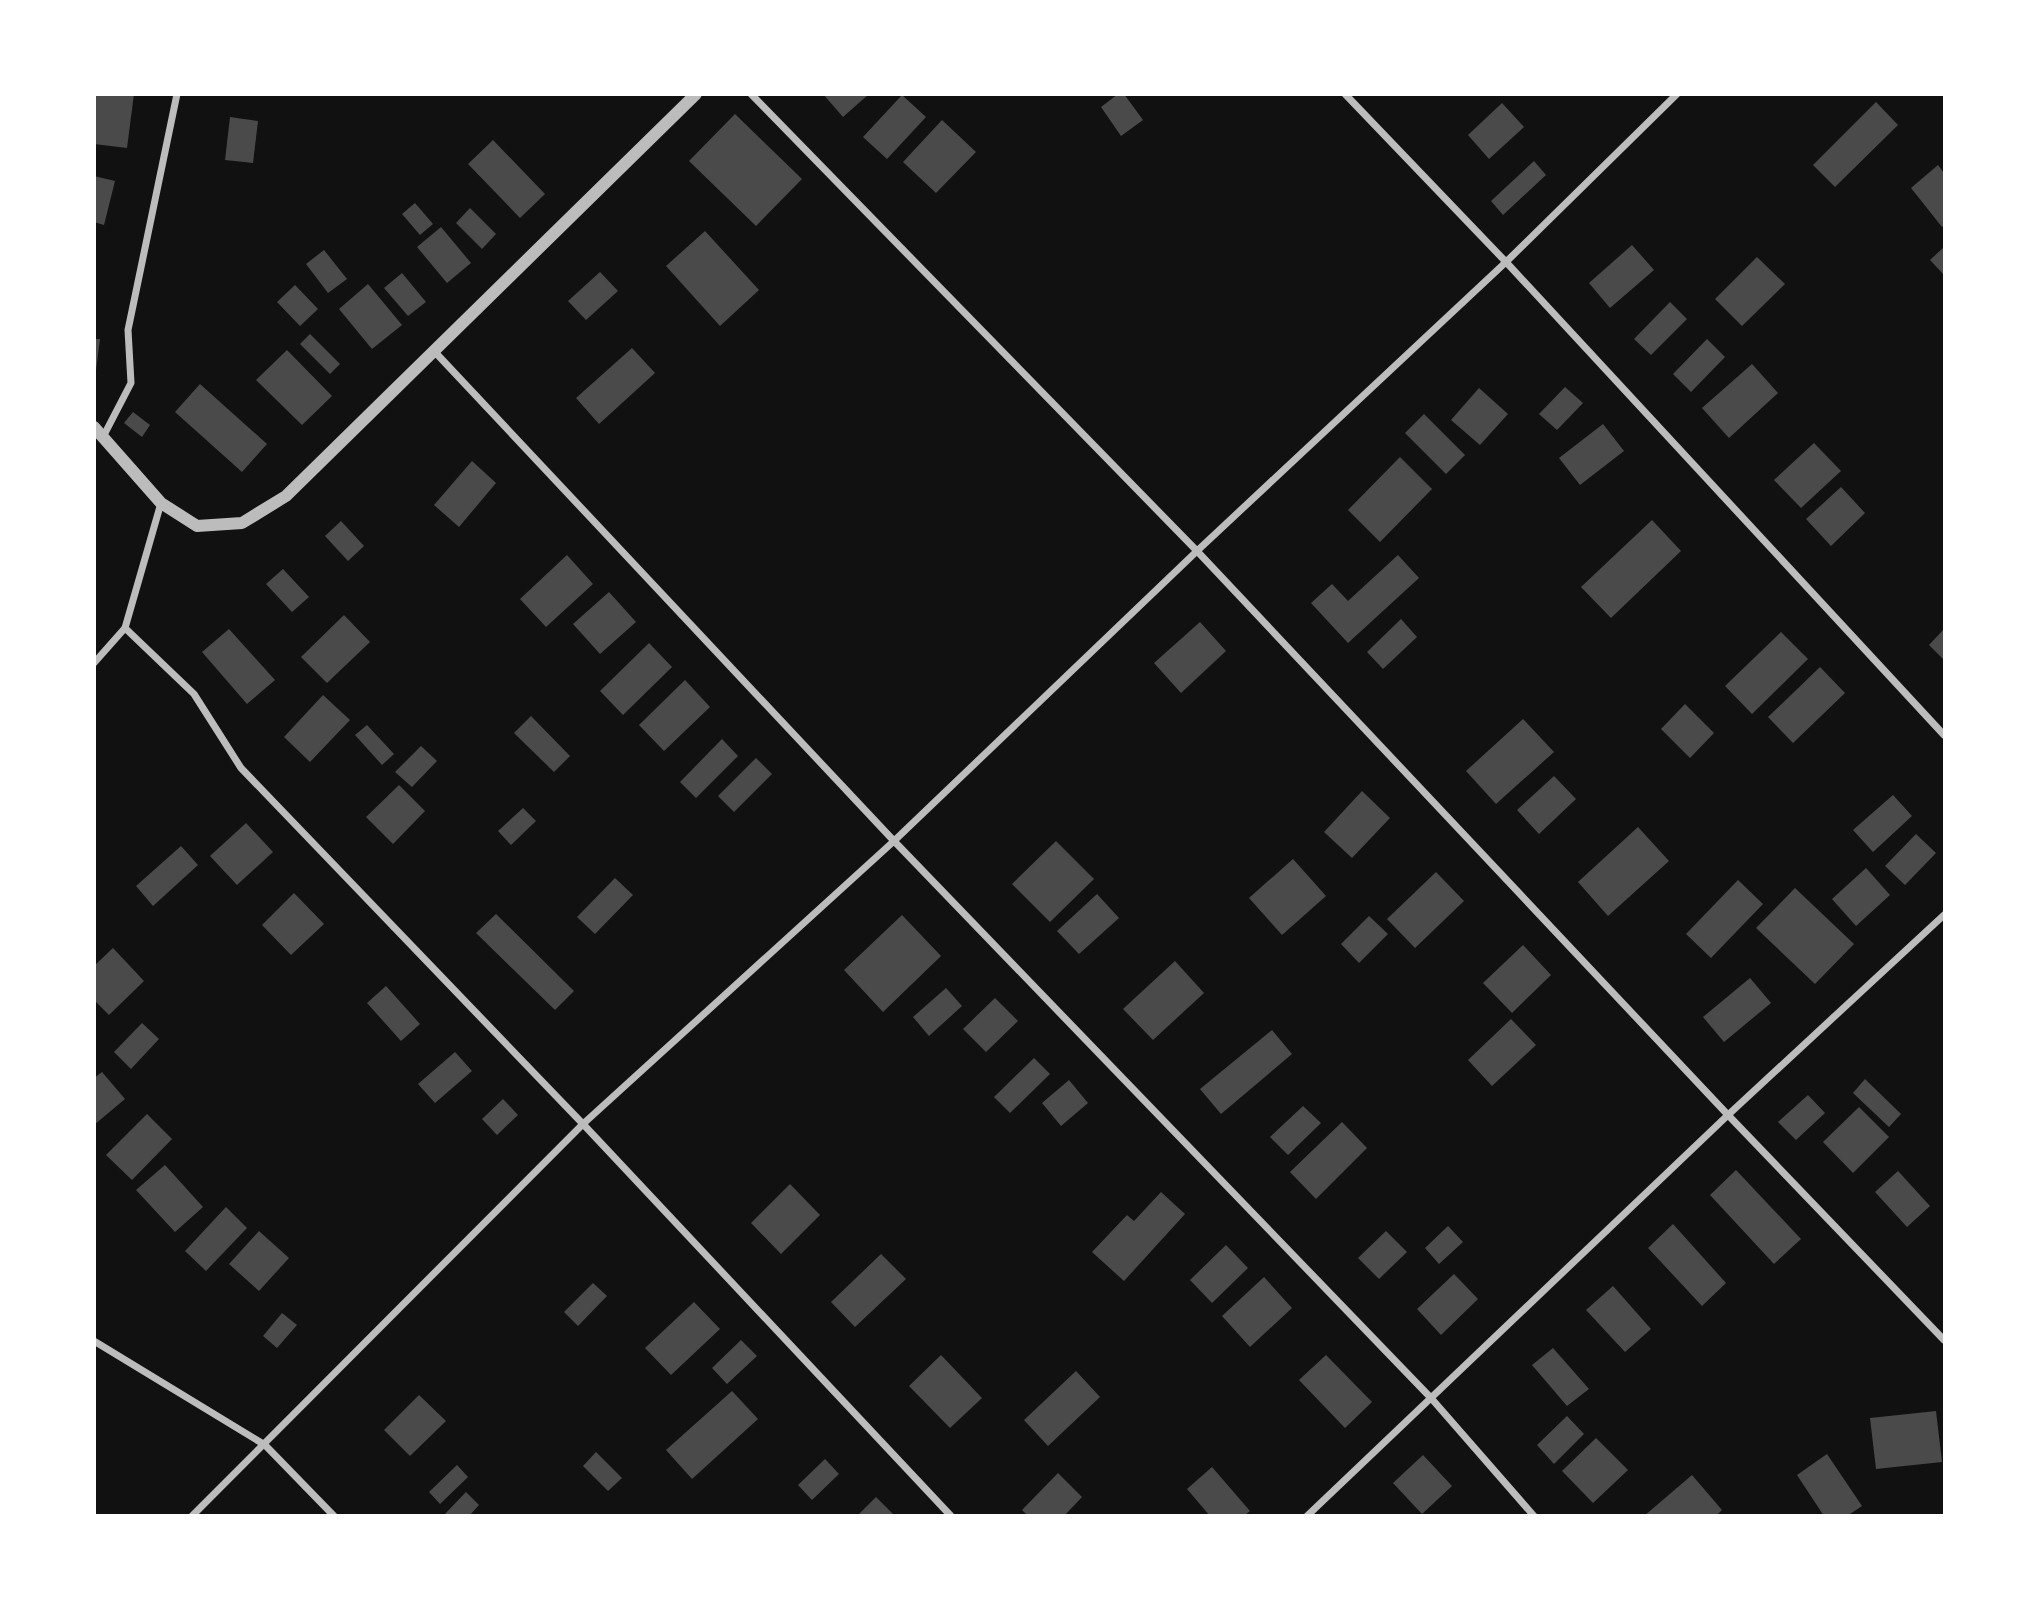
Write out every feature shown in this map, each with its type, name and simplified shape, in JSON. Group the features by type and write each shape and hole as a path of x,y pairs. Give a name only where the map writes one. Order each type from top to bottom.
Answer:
{"street":[{"path":"177,94 128,330 131,383 99,432 161,503 197,526 242,523 286,496 696,94"},
{"path":"751,94 1197,551 1727,1115 1944,1340"},
{"path":"1345,94 1506,262 1944,735"},
{"path":"192,1516 583,1124 894,841 1197,551 1506,262 1677,94"},
{"path":"434,351 894,841 1431,1398 1534,1516"},
{"path":"94,663 125,628 161,503"},
{"path":"125,628 194,694 241,768 583,1124 951,1516"},
{"path":"1307,1516 1727,1115 1944,915"},
{"path":"94,1341 265,1445 334,1516"}],"building":[{"path":"94,94 134,94 127,148 94,144"},
{"path":"823,94 869,94 843,117"},
{"path":"1118,94 1124,94 1143,120 1121,136 1101,107"},
{"path":"902,95 926,117 887,159 863,137"},
{"path":"1876,102 1898,125 1835,187 1813,165"},
{"path":"1502,103 1524,127 1489,159 1468,135"},
{"path":"735,114 802,179 756,226 689,161"},
{"path":"230,117 258,121 253,163 225,160"},
{"path":"942,120 976,152 936,193 903,162"},
{"path":"493,140 545,194 520,218 468,164"},
{"path":"1534,161 1546,175 1503,215 1491,201"},
{"path":"1938,165 1944,173 1942,227 1911,188"},
{"path":"94,176 115,181 104,225 94,222"},
{"path":"415,203 433,224 420,235 402,214"},
{"path":"470,208 496,234 482,249 456,223"},
{"path":"441,227 471,263 447,283 417,247"},
{"path":"705,231 759,290 720,326 666,266"},
{"path":"1632,245 1654,270 1610,308 1589,283"},
{"path":"1944,247 1944,275 1930,260"},
{"path":"324,250 347,279 328,293 306,264"},
{"path":"1757,257 1785,284 1742,326 1715,299"},
{"path":"600,272 618,291 586,320 568,301"},
{"path":"402,273 426,302 408,316 384,288"},
{"path":"368,284 402,325 372,349 339,309"},
{"path":"295,285 318,309 300,326 277,302"},
{"path":"1670,302 1687,319 1651,355 1634,339"},
{"path":"310,334 340,364 330,374 300,344"},
{"path":"94,339 100,339 96,370 94,370"},
{"path":"1707,339 1725,357 1691,392 1673,374"},
{"path":"632,348 655,373 599,424 576,398"},
{"path":"287,350 332,396 302,425 256,380"},
{"path":"1752,364 1778,393 1729,438 1702,408"},
{"path":"200,384 267,444 242,472 175,412"},
{"path":"1565,387 1583,403 1557,430 1539,414"},
{"path":"1479,388 1508,414 1480,445 1451,420"},
{"path":"133,412 150,425 142,437 124,423"},
{"path":"1424,414 1465,455 1446,474 1405,433"},
{"path":"1603,424 1624,451 1580,485 1559,458"},
{"path":"1814,443 1841,471 1801,508 1774,480"},
{"path":"1400,457 1432,489 1380,542 1348,510"},
{"path":"472,461 496,483 459,527 434,505"},
{"path":"1841,487 1865,513 1831,546 1806,519"},
{"path":"1652,520 1681,551 1611,618 1581,587"},
{"path":"341,521 364,546 348,561 325,536"},
{"path":"567,555 593,584 546,627 520,599"},
{"path":"1398,555 1419,578 1348,643 1311,603 1332,584 1348,601"},
{"path":"283,569 309,597 292,612 266,584"},
{"path":"609,592 636,622 600,654 573,624"},
{"path":"344,615 370,642 327,683 301,657"},
{"path":"1401,619 1417,637 1383,669 1367,652"},
{"path":"1200,622 1226,651 1181,693 1154,663"},
{"path":"229,629 275,680 247,704 202,652"},
{"path":"1944,629 1944,660 1929,645"},
{"path":"1781,632 1808,659 1752,714 1725,686"},
{"path":"649,643 672,667 623,715 600,691"},
{"path":"1820,667 1845,693 1793,743 1768,717"},
{"path":"685,680 710,707 664,751 639,725"},
{"path":"323,695 350,720 310,762 284,737"},
{"path":"1685,704 1714,733 1690,758 1661,729"},
{"path":"531,716 570,756 554,772 514,733"},
{"path":"1523,719 1554,752 1496,804 1466,771"},
{"path":"367,725 394,754 382,765 355,735"},
{"path":"722,739 738,756 696,798 680,782"},
{"path":"421,746 437,761 412,787 395,772"},
{"path":"756,758 772,774 734,812 718,796"},
{"path":"1554,776 1576,799 1539,834 1517,810"},
{"path":"399,785 425,811 393,844 366,817"},
{"path":"1362,791 1390,818 1352,858 1324,832"},
{"path":"1893,795 1912,816 1873,852 1853,830"},
{"path":"523,808 536,821 511,845 498,831"},
{"path":"246,823 273,852 237,885 210,856"},
{"path":"1638,827 1669,861 1608,916 1578,882"},
{"path":"1916,834 1936,853 1905,885 1885,866"},
{"path":"1056,841 1094,879 1050,922 1012,884"},
{"path":"181,846 198,865 153,906 136,886"},
{"path":"1293,859 1326,896 1282,935 1249,898"},
{"path":"1866,868 1890,895 1856,926 1832,899"},
{"path":"1436,872 1464,901 1415,948 1387,919"},
{"path":"615,878 633,895 595,934 577,917"},
{"path":"1738,880 1763,904 1711,958 1686,934"},
{"path":"1795,888 1854,944 1815,984 1756,928"},
{"path":"294,893 324,924 291,955 262,925"},
{"path":"1097,894 1119,918 1079,954 1057,931"},
{"path":"496,914 574,991 555,1010 476,933"},
{"path":"902,915 941,956 883,1012 844,970"},
{"path":"1369,916 1388,934 1359,963 1341,944"},
{"path":"1523,945 1551,975 1512,1013 1483,983"},
{"path":"113,948 144,981 109,1015 94,1000 94,966"},
{"path":"1175,961 1204,993 1153,1040 1123,1009"},
{"path":"1750,978 1771,1003 1724,1042 1703,1017"},
{"path":"386,986 420,1024 401,1041 367,1003"},
{"path":"946,988 962,1006 929,1036 913,1017"},
{"path":"995,998 1018,1021 986,1052 963,1029"},
{"path":"1511,1019 1536,1045 1492,1086 1468,1060"},
{"path":"142,1023 159,1039 131,1069 114,1052"},
{"path":"1272,1030 1292,1054 1221,1114 1200,1089"},
{"path":"455,1052 472,1071 435,1103 418,1084"},
{"path":"1034,1058 1050,1074 1010,1113 994,1097"},
{"path":"102,1072 125,1099 94,1125 94,1078"},
{"path":"1865,1079 1901,1114 1889,1127 1853,1093"},
{"path":"1069,1080 1088,1103 1061,1126 1042,1103"},
{"path":"1808,1095 1825,1113 1796,1140 1778,1122"},
{"path":"503,1099 518,1115 497,1135 482,1119"},
{"path":"1303,1106 1321,1123 1288,1155 1270,1137"},
{"path":"1859,1107 1889,1137 1853,1173 1823,1142"},
{"path":"147,1114 172,1139 132,1180 106,1155"},
{"path":"1342,1122 1367,1148 1316,1199 1290,1172"},
{"path":"165,1165 203,1207 175,1232 136,1190"},
{"path":"1736,1170 1801,1239 1774,1264 1710,1195"},
{"path":"1898,1171 1930,1206 1907,1227 1875,1192"},
{"path":"790,1184 820,1215 781,1254 751,1223"},
{"path":"1161,1192 1185,1214 1124,1281 1092,1252 1127,1215 1134,1221"},
{"path":"226,1207 247,1228 206,1271 185,1251"},
{"path":"1673,1224 1726,1283 1702,1306 1648,1248"},
{"path":"1448,1226 1463,1242 1439,1264 1425,1248"},
{"path":"259,1231 289,1258 259,1291 229,1264"},
{"path":"1386,1231 1407,1252 1379,1279 1358,1258"},
{"path":"1226,1245 1248,1268 1212,1303 1190,1280"},
{"path":"881,1254 906,1279 855,1327 831,1302"},
{"path":"1454,1274 1478,1299 1441,1335 1417,1309"},
{"path":"1264,1277 1292,1308 1250,1347 1222,1316"},
{"path":"593,1283 607,1296 578,1326 564,1312"},
{"path":"1613,1286 1651,1329 1625,1352 1586,1310"},
{"path":"694,1302 720,1329 671,1375 645,1348"},
{"path":"282,1313 297,1325 277,1348 263,1336"},
{"path":"741,1340 757,1356 727,1384 712,1368"},
{"path":"1553,1348 1589,1389 1567,1406 1532,1365"},
{"path":"941,1355 982,1398 950,1428 909,1386"},
{"path":"1326,1355 1372,1402 1345,1428 1299,1380"},
{"path":"1076,1371 1100,1397 1048,1446 1024,1420"},
{"path":"732,1391 758,1419 692,1479 666,1450"},
{"path":"419,1395 446,1421 410,1456 384,1430"},
{"path":"1936,1411 1942,1462 1876,1469 1870,1418"},
{"path":"1567,1416 1584,1434 1554,1464 1537,1445"},
{"path":"1596,1438 1628,1470 1593,1503 1562,1471"},
{"path":"596,1452 622,1478 608,1491 583,1466"},
{"path":"1827,1454 1862,1506 1847,1516 1824,1516 1797,1475"},
{"path":"1423,1455 1452,1486 1422,1514 1393,1483"},
{"path":"825,1459 839,1474 812,1500 798,1485"},
{"path":"457,1465 468,1477 440,1504 429,1492"},
{"path":"1212,1467 1250,1511 1244,1516 1210,1516 1187,1489"},
{"path":"1058,1473 1082,1497 1064,1516 1028,1516 1022,1510"},
{"path":"1692,1475 1722,1510 1716,1516 1644,1516"},
{"path":"466,1492 479,1505 469,1516 443,1516"},
{"path":"876,1497 895,1516 857,1516"}]}
